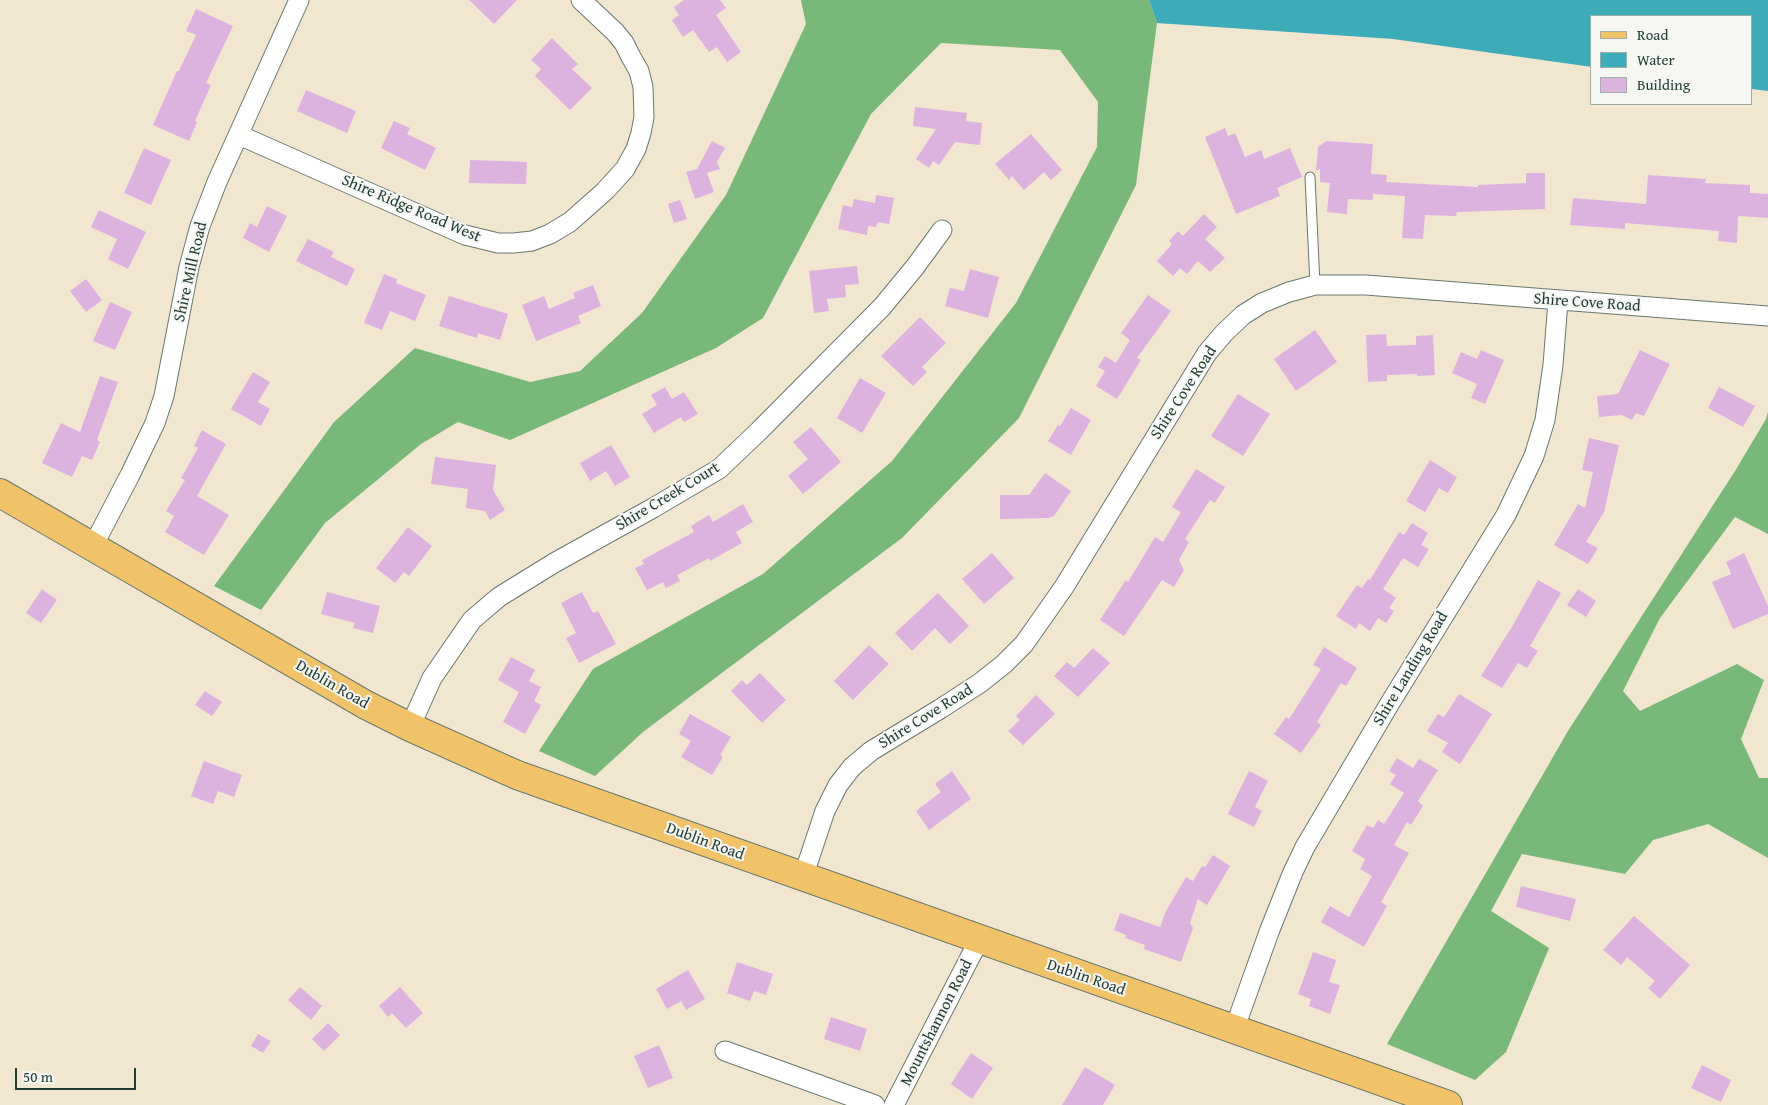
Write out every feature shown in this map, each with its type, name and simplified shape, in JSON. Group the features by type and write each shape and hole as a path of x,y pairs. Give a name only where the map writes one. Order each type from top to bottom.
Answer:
{"main road":[{"name":"Dublin Road","path":"0,494 366,705 517,775 1234,1030 1409,1099 1448,1105"}],"street":[{"name":"Shire Mill Road","path":"93,546 155,423 164,396 189,267 200,226 217,182 298,0"},
{"name":"Shire Ridge Road West","path":"239,135 465,235 498,243 532,241 550,234 570,222 605,191 625,169 636,149 644,117 643,87 638,71 624,43 581,0"},
{"name":"Shire Creek Court","path":"410,727 432,678 472,620 499,597 554,563 719,469 882,307 916,267 942,230"},
{"name":"Shire Cove Road","path":"803,877 825,811 838,785 852,767 871,751 940,710 980,683 1004,664 1024,644 1064,587 1207,353 1243,315 1262,303 1289,292 1315,285 1366,285 1768,316"},
{"name":"Shire Landing Road","path":"1234,1030 1272,925 1305,847 1390,703 1506,515 1534,456 1545,420 1553,366 1558,301"},
{"name":"Mountshannon Road","path":"894,1105 979,940"},
{"path":"725,1051 875,1105"}],"lane":[{"path":"1310,177 1315,285"}],"green space":[{"path":"801,0 1149,0 1157,23 1136,185 1019,418 902,538 643,732 595,776 539,751 593,669 763,574 892,461 1016,303 1097,147 1098,102 1060,50 941,43 871,114 763,318 716,348 510,440 458,422 421,444 325,523 261,610 214,586 334,422 415,348 530,382 580,371 642,313 726,195 806,24"},
{"path":"1768,412 1768,534 1735,517 1660,618 1623,691 1640,711 1737,664 1764,680 1741,739 1759,778 1768,778 1768,858 1708,824 1653,840 1625,874 1522,854 1491,911 1549,948 1506,1052 1475,1080 1387,1044 1568,731 1735,471 1766,419"}],"water":[{"path":"1149,0 1768,0 1768,91 1753,89 1753,15 1590,15 1590,67 1393,39 1157,23"}],"building":[{"path":"469,0 517,0 494,24"},
{"path":"684,0 720,0 726,8 716,15 741,52 727,62 717,47 709,52 693,30 683,37 672,20 679,15 674,7"},
{"path":"196,9 233,26 206,83 211,85 195,121 197,122 189,141 153,125 177,71 179,71 196,35 186,31"},
{"path":"552,38 578,64 572,69 592,88 570,110 535,76 541,69 531,60"},
{"path":"306,90 356,111 347,133 297,111"},
{"path":"915,107 967,113 966,121 982,123 980,145 955,142 939,165 933,161 929,168 916,159 936,129 913,126"},
{"path":"394,121 410,128 407,134 436,148 425,170 381,148"},
{"path":"1225,128 1228,136 1235,133 1245,157 1261,150 1264,159 1290,148 1302,177 1277,188 1280,196 1236,214 1205,137"},
{"path":"1031,134 1062,170 1051,180 1044,172 1024,190 1012,176 1009,180 995,164"},
{"path":"712,141 725,148 717,162 720,169 707,173 714,192 695,199 686,172 697,169"},
{"path":"1326,141 1373,144 1371,174 1387,175 1386,182 1478,187 1478,185 1526,183 1526,173 1545,173 1545,209 1457,212 1456,216 1425,215 1423,239 1402,238 1405,196 1373,194 1373,200 1348,199 1347,214 1327,212 1330,183 1320,182 1320,169 1316,171 1318,147"},
{"path":"144,148 171,160 151,205 124,193"},
{"path":"470,160 527,162 526,184 469,183"},
{"path":"1648,175 1706,179 1705,183 1750,185 1750,193 1768,194 1768,218 1738,216 1737,243 1718,241 1719,231 1625,223 1625,229 1570,225 1573,198 1646,204"},
{"path":"876,195 894,198 889,224 878,222 876,227 868,226 867,235 838,229 843,205 852,207 854,199 875,203"},
{"path":"680,200 687,219 674,223 668,204"},
{"path":"267,206 287,216 269,252 243,238 250,223 257,227"},
{"path":"99,210 146,232 128,269 108,259 117,239 91,227"},
{"path":"1204,214 1217,227 1205,239 1225,258 1210,272 1198,261 1187,274 1180,268 1173,276 1157,261 1172,244 1169,241 1178,231 1183,236"},
{"path":"308,239 334,252 331,257 355,269 347,286 296,261"},
{"path":"857,266 859,284 845,285 846,297 827,299 829,311 814,313 809,271"},
{"path":"970,269 999,277 988,318 945,306 950,288 964,291"},
{"path":"384,274 397,279 396,283 426,295 415,321 390,311 382,330 364,323"},
{"path":"86,279 102,300 86,312 70,291"},
{"path":"593,285 601,306 578,316 581,323 536,341 522,305 544,296 549,309 575,298 573,293"},
{"path":"1148,295 1171,311 1137,358 1141,360 1117,399 1096,386 1105,371 1098,367 1105,356 1116,363 1130,340 1121,333"},
{"path":"449,296 508,314 500,340 478,333 477,338 439,326"},
{"path":"110,302 132,312 115,350 93,341"},
{"path":"920,317 946,343 922,367 927,372 913,386 881,356"},
{"path":"1315,330 1337,362 1296,391 1274,359"},
{"path":"1386,334 1387,346 1416,345 1416,336 1433,335 1435,375 1387,375 1387,381 1368,382 1366,335"},
{"path":"1481,350 1504,360 1485,404 1471,398 1477,384 1452,373 1461,352 1477,359"},
{"path":"1640,350 1670,364 1644,416 1636,413 1632,420 1622,415 1599,417 1597,396 1618,394"},
{"path":"253,372 270,382 258,402 270,409 261,426 231,409"},
{"path":"100,376 118,382 97,440 100,442 92,460 82,456 72,477 42,463 61,423 80,432"},
{"path":"860,378 886,393 862,433 837,418"},
{"path":"665,387 672,399 684,392 698,414 684,422 681,417 654,433 642,414 657,405 651,395"},
{"path":"1719,387 1755,406 1743,427 1708,408"},
{"path":"1238,394 1270,414 1243,456 1211,436"},
{"path":"1071,408 1091,420 1071,455 1048,441"},
{"path":"811,427 841,462 803,494 788,476 808,459 793,442"},
{"path":"202,430 226,444 197,496 229,515 204,555 165,532 174,516 166,511 185,480 181,478 198,448 194,446"},
{"path":"1589,438 1619,445 1604,512 1586,542 1598,548 1588,564 1554,545 1578,504 1585,508 1593,472 1582,470"},
{"path":"611,445 630,477 615,486 606,471 590,481 580,463"},
{"path":"435,457 496,465 493,490 505,510 490,520 485,511 466,508 468,489 431,484"},
{"path":"1430,460 1457,477 1448,493 1439,488 1425,512 1406,501"},
{"path":"1196,469 1225,487 1215,503 1210,500 1185,539 1189,542 1179,560 1184,570 1174,587 1162,580 1124,636 1100,620 1126,580 1128,582 1155,537 1163,542 1181,512 1172,507"},
{"path":"1045,473 1071,491 1054,516 1049,518 1000,519 1000,495 1029,495"},
{"path":"743,504 753,522 736,532 742,543 710,561 709,558 677,575 680,581 666,588 663,582 647,590 635,568 644,564 642,560 694,532 691,526 709,515 713,522"},
{"path":"1412,523 1428,533 1421,545 1429,549 1418,567 1403,558 1383,589 1396,598 1389,608 1394,611 1386,623 1378,618 1370,631 1359,623 1356,629 1336,616 1357,585 1362,588 1368,579 1370,580 1399,532 1404,535"},
{"path":"408,527 432,546 409,576 404,572 395,583 376,568"},
{"path":"992,553 1014,578 984,604 962,579"},
{"path":"1744,553 1768,606 1768,614 1733,629 1712,582 1731,574 1726,562"},
{"path":"1538,580 1561,593 1530,646 1538,651 1527,668 1518,663 1502,688 1481,676"},
{"path":"42,589 57,600 41,623 26,613"},
{"path":"1578,589 1596,601 1586,617 1567,605"},
{"path":"327,592 380,606 373,633 353,628 355,623 321,614"},
{"path":"582,592 593,613 598,611 616,644 579,663 566,638 576,633 561,603"},
{"path":"938,593 969,626 950,644 935,628 912,651 895,633"},
{"path":"869,645 889,664 853,700 834,681"},
{"path":"1324,647 1357,668 1346,686 1341,683 1317,722 1321,725 1301,753 1274,734 1286,717 1289,719 1321,669 1313,665"},
{"path":"1093,648 1110,663 1078,697 1054,676 1067,662 1074,668"},
{"path":"511,657 535,670 529,681 541,687 534,701 541,705 525,734 503,722 519,692 498,680"},
{"path":"760,673 786,700 762,723 731,691 742,680 747,685"},
{"path":"205,691 222,702 212,716 195,705"},
{"path":"1459,694 1492,714 1460,764 1442,752 1448,743 1427,731 1438,714 1444,717"},
{"path":"1036,695 1055,714 1023,745 1008,731 1020,720 1016,716"},
{"path":"690,714 731,737 720,755 723,757 712,775 681,757 691,741 679,734"},
{"path":"1397,758 1413,768 1419,759 1438,770 1418,801 1423,806 1411,825 1407,822 1394,845 1409,853 1381,902 1387,906 1364,947 1321,922 1330,906 1349,917 1372,876 1360,869 1365,859 1352,851 1367,825 1373,828 1378,820 1384,824 1404,793 1390,784 1396,775 1389,771"},
{"path":"204,761 242,775 234,797 218,791 213,804 191,796"},
{"path":"952,771 971,799 929,830 916,811 941,792 935,784"},
{"path":"1249,771 1268,781 1255,807 1262,811 1254,827 1228,814"},
{"path":"1213,855 1230,866 1207,905 1198,899 1190,923 1193,928 1181,962 1144,949 1145,945 1125,938 1126,935 1114,930 1120,913 1160,927 1166,911 1186,877 1193,881 1202,866 1205,867"},
{"path":"1521,886 1576,899 1570,921 1516,907"},
{"path":"1634,916 1690,965 1660,999 1648,988 1655,981 1627,957 1621,965 1603,950"},
{"path":"1313,952 1336,960 1329,982 1340,985 1330,1014 1309,1006 1311,999 1298,994"},
{"path":"737,962 773,974 766,995 754,991 750,1001 727,993"},
{"path":"688,970 705,999 686,1010 681,1001 667,1009 656,989"},
{"path":"300,987 322,1006 311,1020 288,1000"},
{"path":"400,987 423,1013 406,1028 392,1013 388,1017 379,1006"},
{"path":"831,1017 867,1029 860,1051 824,1039"},
{"path":"328,1023 340,1035 324,1051 312,1039"},
{"path":"258,1034 271,1041 263,1053 251,1046"},
{"path":"659,1045 673,1078 648,1088 634,1056"},
{"path":"971,1053 993,1068 972,1099 951,1084"},
{"path":"1702,1065 1731,1080 1721,1102 1691,1088"},
{"path":"1085,1067 1115,1085 1103,1105 1062,1105"}]}
